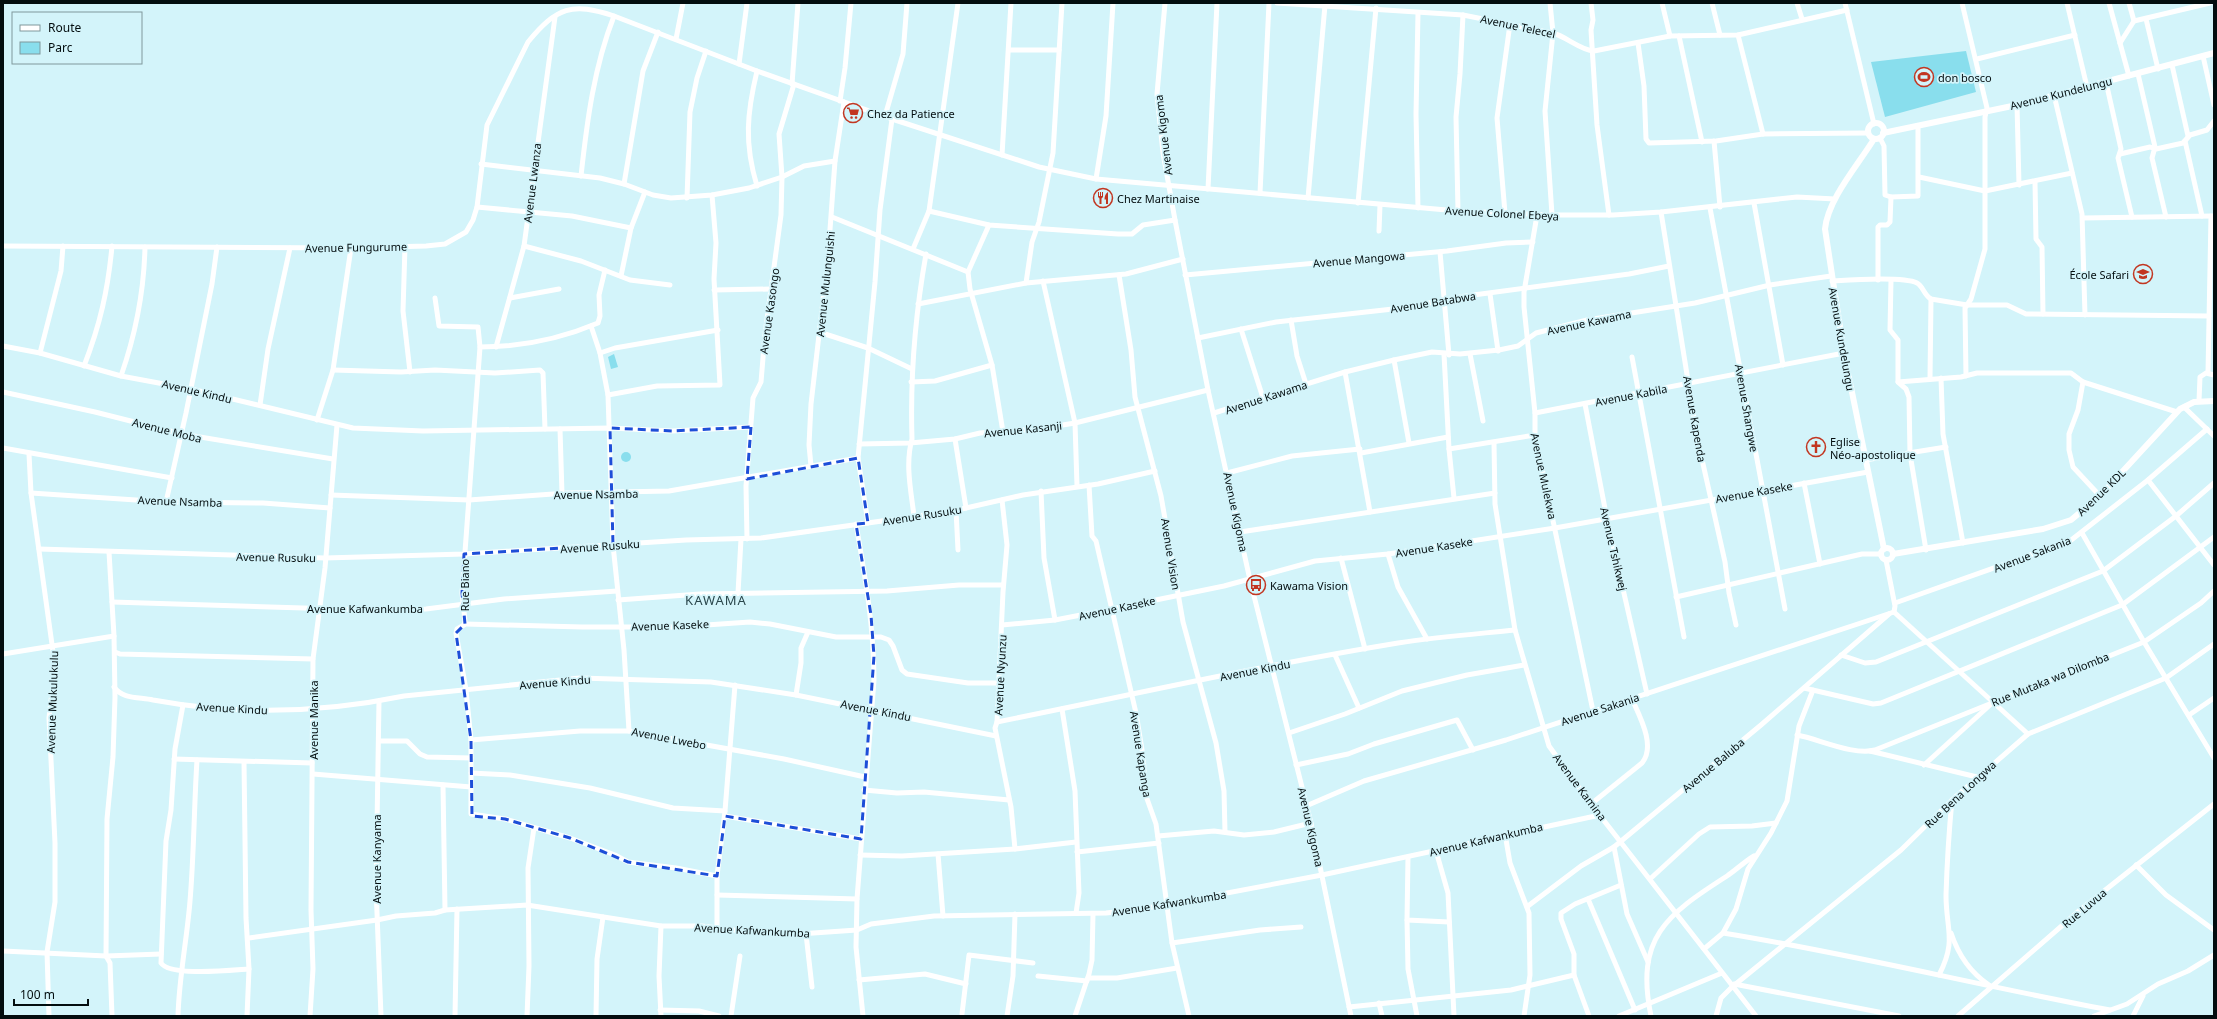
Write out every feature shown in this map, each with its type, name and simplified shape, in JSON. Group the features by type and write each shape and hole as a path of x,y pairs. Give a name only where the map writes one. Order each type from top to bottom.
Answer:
{"street":[{"path":"676,39 683,3"},
{"path":"739,64 747,3"},
{"name":"Avenue Kasongo","path":"738,593 744,538 746,479 753,398 761,382 763,351 781,215 782,177 779,134 793,84 798,3"},
{"name":"Avenue Mulunguishi","path":"811,466 809,444 811,404 832,217 835,161 851,3"},
{"path":"885,116 903,54 907,3"},
{"path":"913,248 929,211 941,134 958,3"},
{"path":"1002,155 1011,3"},
{"path":"1026,283 1026,270 1035,228 1039,222 1048,169 1054,145 1062,3"},
{"path":"1096,179 1106,116 1113,3"},
{"name":"Avenue Kigoma","path":"1165,3 1157,94 1175,220 1208,390 1250,580 1311,823 1351,1016"},
{"path":"1208,189 1217,3"},
{"path":"1260,194 1269,3"},
{"name":"Avenue Telecel","path":"1277,3 1325,6 1360,6 1418,13 1463,15 1553,33 1565,37 1586,50 1594,51"},
{"path":"1360,6 1369,3"},
{"path":"1550,3 1553,33 1545,111 1552,216"},
{"path":"1592,3 1594,20 1591,30 1594,51 1598,125 1609,215"},
{"path":"1662,3 1670,36"},
{"path":"1712,3 1720,35"},
{"path":"1797,3 1802,19"},
{"path":"1845,3 1874,124"},
{"path":"1962,3 1977,59 1987,110 1985,118 1985,254 1971,299 1965,309 1966,376"},
{"path":"2067,3 2087,87"},
{"path":"2109,3 2129,76"},
{"path":"2120,43 2134,21 2129,3"},
{"path":"2134,21 2210,3"},
{"path":"1308,198 1325,6"},
{"name":"Avenue Fungurume","path":"3,246 351,248 438,245 460,237 470,227 477,207 481,164 487,125 528,42 538,31 562,12 580,8 593,9 614,16 757,71 842,101"},
{"path":"1358,203 1376,8"},
{"path":"1594,51 1670,36 1738,35 1802,19 1847,10"},
{"path":"1418,13 1416,114 1418,208"},
{"path":"1458,211 1456,117 1463,15"},
{"path":"581,176 593,86 606,37 614,16"},
{"name":"Avenue Lwanza","path":"496,347 524,246 533,170 555,17"},
{"path":"2146,19 2158,69"},
{"path":"1505,213 1497,118 1510,24"},
{"path":"624,184 643,71 658,32"},
{"path":"1738,35 1763,134"},
{"path":"1977,59 2075,35"},
{"path":"1679,36 1702,142"},
{"path":"1638,43 1644,86 1648,142 1702,142 1763,134 1868,133 1879,137"},
{"path":"1009,50 1059,50"},
{"path":"687,198 690,112 697,78 706,51"},
{"name":"Avenue Kundelungu","path":"1883,552 1831,279 1825,229 1826,219 1835,199 1879,137 1918,126 1987,110 2017,105 2214,53"},
{"path":"2203,56 2214,105"},
{"path":"2172,65 2202,216"},
{"path":"757,71 747,128 749,155 757,186"},
{"path":"2138,74 2156,149 2152,158 2166,217"},
{"path":"2106,82 2122,149 2118,158 2132,217"},
{"path":"2054,95 2083,218 2085,315"},
{"name":"Avenue Colonel Ebeya","path":"842,101 1002,155 1048,169 1096,179 1380,205 1552,216 1660,212 1720,207 1804,197 1835,199"},
{"path":"2017,105 2019,185"},
{"path":"868,522 858,458 883,187 892,119"},
{"path":"2120,154 2150,147 2156,149 2187,139 2207,130 2210,123 2214,121"},
{"path":"1868,133 1869,127 1874,124 1880,125 1879,137 1884,146 1884,192 1886,196 1918,196 1918,126"},
{"path":"1714,141 1720,207"},
{"path":"481,164 581,176 624,184 661,197 687,198 712,195 757,186 782,177 804,166 835,161"},
{"path":"1919,178 1985,192 2072,173"},
{"path":"2035,182 2035,237 2042,248 2043,314"},
{"path":"621,276 631,228 645,192"},
{"path":"608,395 657,386 720,385 718,330 714,290 716,243 712,195"},
{"path":"1878,280 1878,227 1880,225 1887,225 1890,222 1891,197"},
{"path":"1754,203 1770,284 1783,365"},
{"path":"1379,231 1380,205"},
{"path":"477,207 528,210 580,217 631,228"},
{"name":"Avenue Shangwe","path":"1710,208 1785,609"},
{"path":"929,211 989,225 1130,234 1143,225 1175,220"},
{"name":"Avenue Kapenda","path":"1660,212 1689,384 1711,500 1725,562 1736,625"},
{"name":"Avenue Mulekwa","path":"1537,215 1525,289 1524,315 1535,413 1535,435 1593,711"},
{"path":"2083,218 2212,216 2209,316 2211,359 2208,373"},
{"path":"832,217 913,248 968,272"},
{"path":"989,225 968,272 971,293 992,365 1003,432"},
{"name":"Avenue Mangowa","path":"1186,275 1440,252 1506,243 1533,242"},
{"path":"40,353 61,271 63,246"},
{"path":"84,366 100,323 107,295 112,246"},
{"path":"405,246 403,311 410,372"},
{"path":"524,246 581,261 640,282 670,285"},
{"path":"121,376 133,342 139,314 144,283 145,247"},
{"path":"166,502 182,434 212,284 217,247"},
{"path":"260,405 268,349 290,248"},
{"path":"316,420 333,370 351,248"},
{"path":"1440,252 1445,300 1448,437 1454,498"},
{"path":"914,516 910,484 910,443 912,439 911,382 918,304 926,254"},
{"path":"918,304 1026,283 1119,275 1183,259"},
{"name":"Avenue Batabwa","path":"1198,338 1291,320 1402,308 1445,300 1629,274 1669,266"},
{"path":"480,347 523,346 543,342 598,323 600,319 599,295 605,270"},
{"name":"Avenue Vision","path":"1119,275 1138,408 1155,471 1183,622 1216,743 1224,791 1225,832"},
{"name":"Avenue Kawama","path":"1214,414 1345,372 1394,360 1432,352 1446,355 1498,351 1518,346 1536,333 1587,320 1676,306 1770,284 1831,279 1891,280 1917,283 1931,298"},
{"path":"1891,280 1890,330 1898,340 1898,382 1906,390 1909,397 1910,454 1926,550"},
{"path":"1043,281 1075,423 1077,486"},
{"path":"510,298 559,289"},
{"path":"714,290 771,289"},
{"path":"1490,294 1498,351"},
{"name":"Rue Biano","path":"435,298 439,326 476,327 479,330 480,347 464,554 464,624 457,629 456,633 466,690 471,740 470,812 474,816 505,819 534,828"},
{"path":"1930,378 1931,298 1967,305 2007,305 2024,313 2209,316"},
{"path":"1291,320 1297,356 1306,384"},
{"path":"591,326 600,353 608,395 613,545 622,627 629,730"},
{"path":"1241,329 1263,398"},
{"path":"600,353 615,348 718,330"},
{"path":"819,332 868,348 912,369"},
{"name":"Avenue Kindu","path":"3,346 40,353 121,376 191,389 337,425 371,430 610,428 672,431 751,427"},
{"name":"Avenue Kabila","path":"1535,413 1844,353"},
{"path":"1470,354 1483,421"},
{"path":"1632,357 1659,510 1684,637"},
{"path":"1394,360 1409,443"},
{"path":"911,382 935,381 992,365"},
{"path":"333,370 410,372 435,370 478,373 519,373 538,370 542,372 545,429"},
{"path":"1345,372 1361,451 1370,512"},
{"path":"1898,382 1966,376 1977,373 2071,373 2083,382 2177,412"},
{"path":"2199,401 2200,379 2202,374 2208,373 2214,375"},
{"path":"1941,378 1946,447 1963,543"},
{"path":"2083,382 2078,410 2069,434 2069,450 2076,470 2100,496"},
{"name":"Avenue Kasanji","path":"859,444 910,443 955,439 973,434 1038,429 1075,423 1208,390"},
{"name":"Avenue Moba","path":"3,392 95,412 182,434 333,459"},
{"name":"Avenue KDL","path":"1893,554 1926,550 2058,525 2080,514 2100,496 2177,412 2184,407 2199,401 2214,400"},
{"name":"Avenue Tshikwej","path":"1585,404 1607,519 1647,694"},
{"path":"2184,407 2214,436"},
{"name":"Avenue Manika","path":"310,1016 313,969 313,659 325,558 337,425"},
{"path":"560,429 562,494"},
{"name":"Avenue Sakania","path":"1895,603 2059,546 2082,533 2148,480 2207,429"},
{"path":"1449,449 1494,443 1535,435"},
{"path":"1227,473 1307,454 1361,451 1448,437"},
{"path":"955,439 966,508"},
{"name":"Avenue Kamina","path":"1494,443 1494,493 1515,630 1543,727 1556,758 1756,1016"},
{"path":"1866,460 1946,447"},
{"path":"3,448 29,454 60,457 172,478"},
{"name":"Avenue Mukulukulu","path":"29,454 31,493 54,646 55,675 49,718 55,807 55,902 47,952 49,1016"},
{"name":"Avenue Nsamba","path":"331,495 469,500 562,494 669,491 746,479 858,458"},
{"name":"Avenue Rusuku","path":"39,549 325,558 464,554 744,538 786,535 956,510 1041,491 1089,485 1155,471"},
{"name":"Avenue Kaseke","path":"1002,625 1055,620 1112,610 1250,580 1307,563 1341,558 1388,554 1500,537 1868,472"},
{"path":"2148,480 2201,546 2214,565"},
{"path":"1841,655 1859,662 1872,663 2103,571 2176,516 2214,482"},
{"path":"1804,483 1820,564"},
{"name":"Avenue Kapanga","path":"1089,485 1092,536 1096,541 1124,654 1141,742 1146,796 1158,836 1172,943 1189,1016"},
{"path":"1041,491 1044,554 1055,620"},
{"name":"Avenue Nsamba","path":"31,493 166,502 263,503 330,508"},
{"path":"1240,532 1494,493"},
{"name":"Avenue Nyunzu","path":"1002,500 1007,536 1003,585 996,736 1009,800 1015,849"},
{"path":"956,510 958,550"},
{"path":"856,524 874,638 874,680 865,777 857,899 856,947 863,1016"},
{"path":"2082,533 2144,642 2189,716 2212,750 2214,758"},
{"path":"1804,688 1876,704 2122,605 2214,537"},
{"path":"1676,597 1778,575 1862,554 1883,552 1891,549 1893,554 1891,559 1886,560"},
{"path":"109,552 115,652 113,757 106,819 106,956 110,963 112,1016"},
{"path":"1883,552 1882,558 1886,560 1895,603 1892,613 1960,671 2028,734"},
{"path":"1388,554 1398,587 1427,639"},
{"path":"1341,558 1365,649"},
{"path":"618,600 738,593 867,591 1003,585"},
{"name":"Avenue Kafwankumba","path":"112,602 369,610 463,605 504,599 617,591"},
{"name":"Rue Mutaka wa Dilomba","path":"1869,751 1875,750 2144,642 2201,602 2214,591"},
{"name":"Avenue Sakania","path":"1306,806 1364,781 1473,750 1892,613"},
{"name":"Avenue Baluba","path":"1528,906 1581,866 1614,847 1892,613"},
{"name":"Avenue Kaseke","path":"464,624 622,627 750,622 778,625 836,637 881,637 889,640 898,655 902,670 907,674 968,683 999,684"},
{"name":"Avenue Kindu","path":"997,722 1131,696 1272,666 1365,649 1427,639 1515,630"},
{"path":"796,695 801,663 801,648 808,632"},
{"path":"3,654 114,636"},
{"name":"Rue Bena Longwa","path":"1716,1016 1721,998 1733,985 1901,850 1952,800 2028,734 2166,678 2214,644"},
{"path":"115,652 120,654 313,659"},
{"path":"1335,655 1359,708"},
{"path":"1289,734 1402,691 1467,675 1524,665"},
{"name":"Avenue Kindu","path":"114,687 122,695 183,705 273,710 313,708 379,701 404,696 580,678 625,678 711,682 796,695 871,709 996,736"},
{"path":"717,927 717,876 725,814 735,685"},
{"path":"1704,949 1722,933 1736,909 1745,876 1755,856 1776,823 1790,792 1797,735 1801,718 1813,690"},
{"path":"2189,716 2214,698"},
{"path":"1591,804 1646,758 1648,750 1647,743 1632,699"},
{"name":"Avenue Kanyama","path":"379,701 376,843 377,920 381,1016"},
{"path":"1924,764 1993,702"},
{"path":"183,705 174,759 165,849 161,963 164,967 195,972 249,969"},
{"path":"1062,709 1075,791 1079,893 1076,913"},
{"path":"1296,765 1348,754 1374,744 1457,720 1473,750"},
{"name":"Avenue Lwebo","path":"471,740 566,732 629,730 729,750 784,759 865,777"},
{"path":"1797,735 1839,747 1869,751 1977,778"},
{"path":"379,741 407,741 423,756 427,757 471,758"},
{"path":"174,759 312,763"},
{"path":"178,1016 190,900 197,760"},
{"path":"244,762 246,918 249,938 247,1016"},
{"path":"471,773 510,775 590,788 673,808 725,814 861,839"},
{"path":"312,774 471,787"},
{"path":"443,785 445,910"},
{"path":"864,790 897,793 924,792 1009,800"},
{"path":"1952,800 1946,896 1947,915 1958,950 1964,960 1978,977 1992,987"},
{"name":"Rue Luvua","path":"1958,1016 2080,910 2214,804"},
{"name":"Avenue Kafwankumba","path":"249,938 445,910 527,905 661,926 717,927 741,931 806,934 857,930 871,924 943,916 1076,913 1093,914 1166,905 1322,875 1436,851 1505,834 1600,815"},
{"path":"1158,836 1225,832 1239,835 1256,834 1311,823"},
{"path":"1650,879 1699,834 1710,827 1752,826 1776,823"},
{"path":"527,1016 529,966 527,905 529,856 534,828 615,854 626,862 676,868 717,876"},
{"path":"1505,834 1512,870 1528,906 1531,938 1529,987 1524,1016"},
{"path":"860,855 902,856 938,854 1015,849 1076,842"},
{"path":"1077,852 1159,843"},
{"path":"1614,847 1627,914 1648,962"},
{"path":"1436,851 1448,893 1454,1016"},
{"path":"938,854 943,916"},
{"path":"1651,1016 1648,1004 1646,981 1648,962 1659,932 1667,920 1676,912 1714,882 1755,856"},
{"path":"1408,857 1408,969 1417,1016"},
{"path":"2136,866 2166,895 2214,930"},
{"path":"1589,1016 1574,975 1574,954 1561,919 1561,913 1575,904 1622,885"},
{"path":"717,895 857,899"},
{"path":"1588,899 1635,1010"},
{"path":"455,1016 457,909"},
{"path":"1007,1016 1014,961 1015,914"},
{"path":"1075,1016 1092,960 1093,914"},
{"path":"596,1016 597,959 603,917"},
{"path":"1407,920 1449,922"},
{"path":"661,926 659,976 661,1016"},
{"path":"1172,943 1260,930 1301,927"},
{"path":"1939,975 1949,952 1950,928"},
{"path":"1722,933 1786,943 1992,987 2110,1010"},
{"path":"806,934 812,987"},
{"path":"3,950 106,956 161,954"},
{"path":"962,1014 969,955 1033,963"},
{"path":"2094,1016 2127,1004 2158,984 2188,970 2214,955"},
{"path":"731,1016 740,956"},
{"path":"1038,976 1087,979 1117,978 1177,968"},
{"path":"1619,1016 1722,973"},
{"path":"859,980 925,974 966,984"},
{"path":"1349,1007 1529,987 1574,975"},
{"path":"1733,985 1899,1016"},
{"path":"2133,1016 2138,1003 2146,993"},
{"path":"1379,1003 1382,1016"},
{"path":"660,1010 700,1011 719,1016"}],"highlighted area":[{"path":"751,427 747,479 858,458 868,523 856,524 871,615 874,656 861,839 725,816 717,876 628,862 570,838 505,819 472,816 471,740 456,633 465,624 462,593 464,554 613,545 610,428 672,431"}],"green space":[{"name":"don bosco","path":"1966,51 1976,92 1885,117 1871,62"},
{"path":"614,354 618,367 611,369 608,357"},
{"path":"624,452 628,452 631,457 628,462 624,462 621,459 621,455"}],"place":[{"name":"don bosco","path":"1924,77"},
{"name":"Chez da Patience","path":"853,113"},
{"name":"Chez Martinaise","path":"1103,198"},
{"name":"École Safari","path":"2143,274"},
{"name":"Eglise Néo-apostolique","path":"1816,447"},
{"name":"Kawama Vision","path":"1256,585"}],"district":[{"name":"KAWAMA","path":"716,600"}]}
